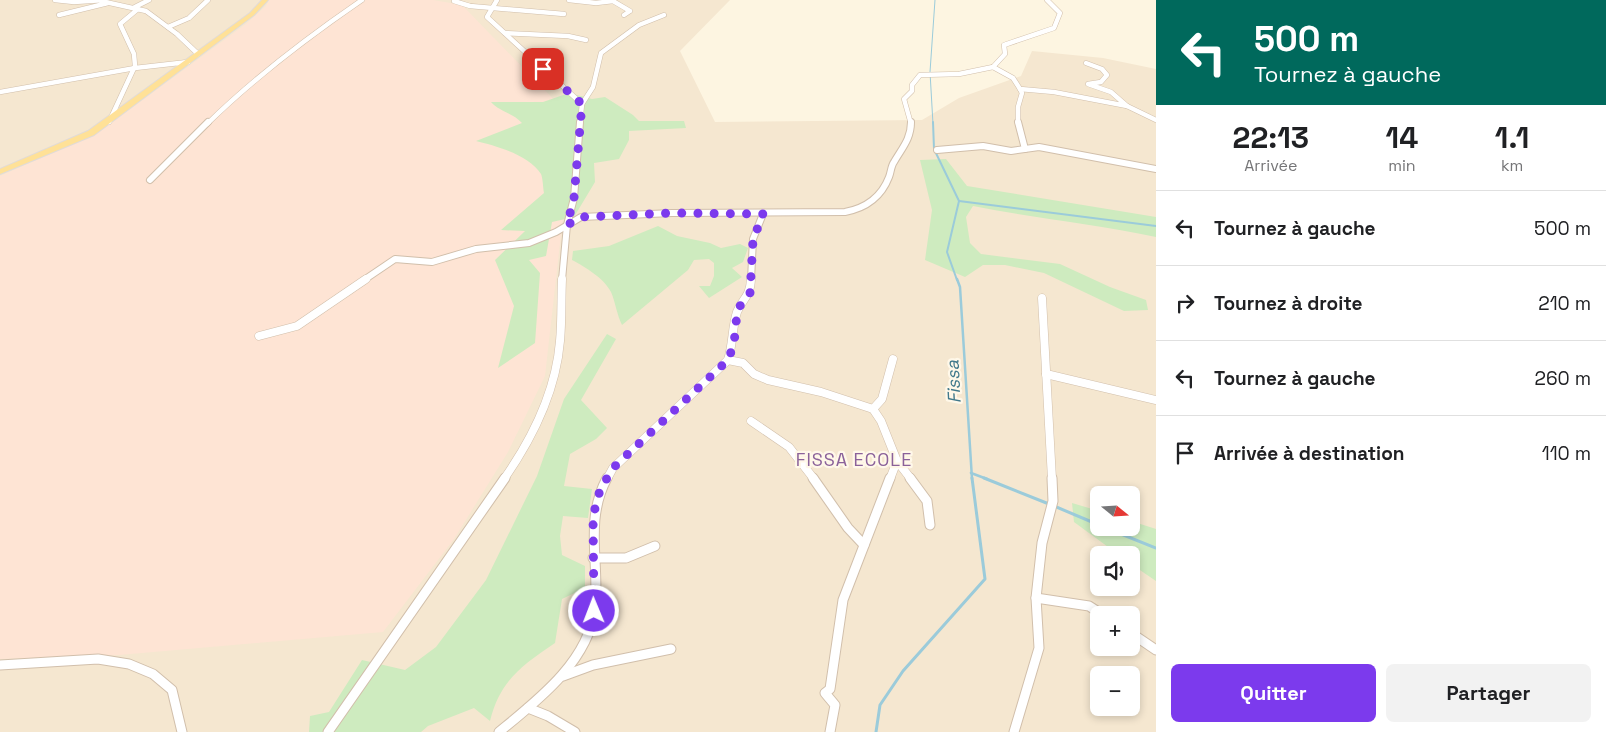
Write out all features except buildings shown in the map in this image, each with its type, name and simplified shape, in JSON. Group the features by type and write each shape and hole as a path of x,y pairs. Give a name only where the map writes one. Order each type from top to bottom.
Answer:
{"main road":[{"path":"0,172 76,141 108,122 252,14 265,0"}],"street":[{"path":"56,0 74,2 105,1 146,11 168,27 198,54"},
{"path":"108,122 113,108 135,68 132,45 120,31 120,24 136,8 149,0"},
{"path":"168,27 189,18 208,0"},
{"path":"150,180 226,105 322,27 362,0"},
{"path":"569,0 596,3 613,1 630,11 624,15"},
{"path":"994,67 1004,54 1004,45 1054,28 1060,13 1047,0"},
{"path":"59,14 105,1"},
{"path":"454,1 470,6 495,3 564,14"},
{"path":"495,3 487,17 582,104"},
{"path":"328,732 513,466 534,428 553,381 560,342 562,271 567,225 574,198 582,104 593,87 601,53 639,25 664,15"},
{"path":"505,34 568,36 586,40"},
{"path":"0,92 135,68 188,62"},
{"path":"1086,63 1102,69 1107,74 1101,82 1088,84 1111,92 1127,106"},
{"path":"259,336 297,326 395,259 432,262 476,249 529,243 581,217 672,213 763,214 845,212 861,209 876,199 888,179 893,163 909,139 912,124 904,99 912,91 912,84 920,74 959,74 994,67 1010,75 1018,84 1022,93 1017,126 1025,149"},
{"path":"1020,89 1054,92 1127,106 1156,120"},
{"path":"937,150 983,146 1011,151 1039,147 1156,169"},
{"path":"499,732 549,692 571,665 584,642 594,611 593,516 600,490 613,468 728,360 734,344 737,313 741,304 750,293 753,240 763,214"},
{"path":"1014,732 1039,648 1036,598 1042,543 1053,501 1042,298"},
{"path":"873,409 882,399 893,359"},
{"path":"728,360 743,363 754,374 768,380 821,392 873,409 881,421 897,461 927,501 930,525"},
{"path":"1046,374 1156,400"},
{"path":"751,421 788,447 844,518 848,528 864,545"},
{"path":"830,732 835,705 825,693 830,689 843,600 897,461"},
{"path":"593,558 618,560 635,556 655,546"},
{"path":"1036,598 1090,607"},
{"path":"1140,639 1156,650"},
{"path":"562,676 593,665 671,649"},
{"path":"0,665 98,659 130,664 152,674 172,690 182,732"},
{"path":"528,708 548,716 575,732"}],"shaded area":[{"path":"0,0 730,0 680,51 715,122 922,120 959,98 1021,76 1032,51 1103,58 1156,69 1156,732 0,732"},
{"path":"269,0 433,0 462,5 563,109 565,199 545,376 508,452 454,539 383,632 119,655 0,659 0,176 98,133 246,24 266,6"}],"green space":[{"path":"569,93 592,99 605,97 639,121 684,121 686,128 629,131 629,140 619,159 594,163 595,182 574,217 552,222 546,256 529,260 540,273 535,343 498,368 514,306 495,260 525,231 501,230 544,193 541,174 536,167 512,152 476,141 522,123 491,102 543,102"},
{"path":"946,159 967,186 1156,217 1156,237 973,206 966,217 970,243 981,254 1060,264 1110,287 1146,300 1148,310 1124,311 1044,273 1005,265 983,265 965,277 925,260 932,210 920,160"},
{"path":"658,226 677,236 710,243 721,248 740,244 748,248 743,262 732,268 742,277 709,298 699,286 710,286 714,276 714,263 709,259 694,260 688,270 622,325 608,287 594,273 572,260 573,251 609,246"},
{"path":"607,334 616,339 581,400 607,428 596,439 570,454 564,486 592,489 588,518 563,516 560,536 562,555 585,566 585,588 562,599 555,643 522,667 506,685 494,707 490,721 474,708 428,726 421,732 309,732 310,716 329,712 362,660 405,670 436,647 486,580 537,476 564,399"},
{"path":"1072,503 1090,508 1090,534 1074,522"},
{"path":"1140,524 1156,529 1156,581 1140,570 1140,546 1107,546 1093,536 1140,536"}],"waterway":[{"name":"Fissa","path":"933,124 930,72 935,0"},
{"name":"Fissa","path":"933,122 934,149 959,201"},
{"name":"Fissa","path":"957,280 947,252 959,201"},
{"path":"959,201 1156,226"},
{"name":"Fissa","path":"957,279 960,287 972,473"},
{"path":"972,473 987,479"},
{"name":"Fissa","path":"972,473 972,479"},
{"name":"Fissa","path":"876,732 880,705 903,671 985,579 972,478"},
{"path":"984,478 1049,504"},
{"path":"1054,506 1090,521"},
{"path":"1126,536 1156,548"}],"district":[{"name":"FISSA ECOLE","path":"854,459"}],"route":[{"path":"543,69 582,104 574,198 567,225 581,217 672,213 763,214 753,240 750,293 741,304 737,313 734,344 728,360 613,468 600,490 593,516 594,611"}]}
